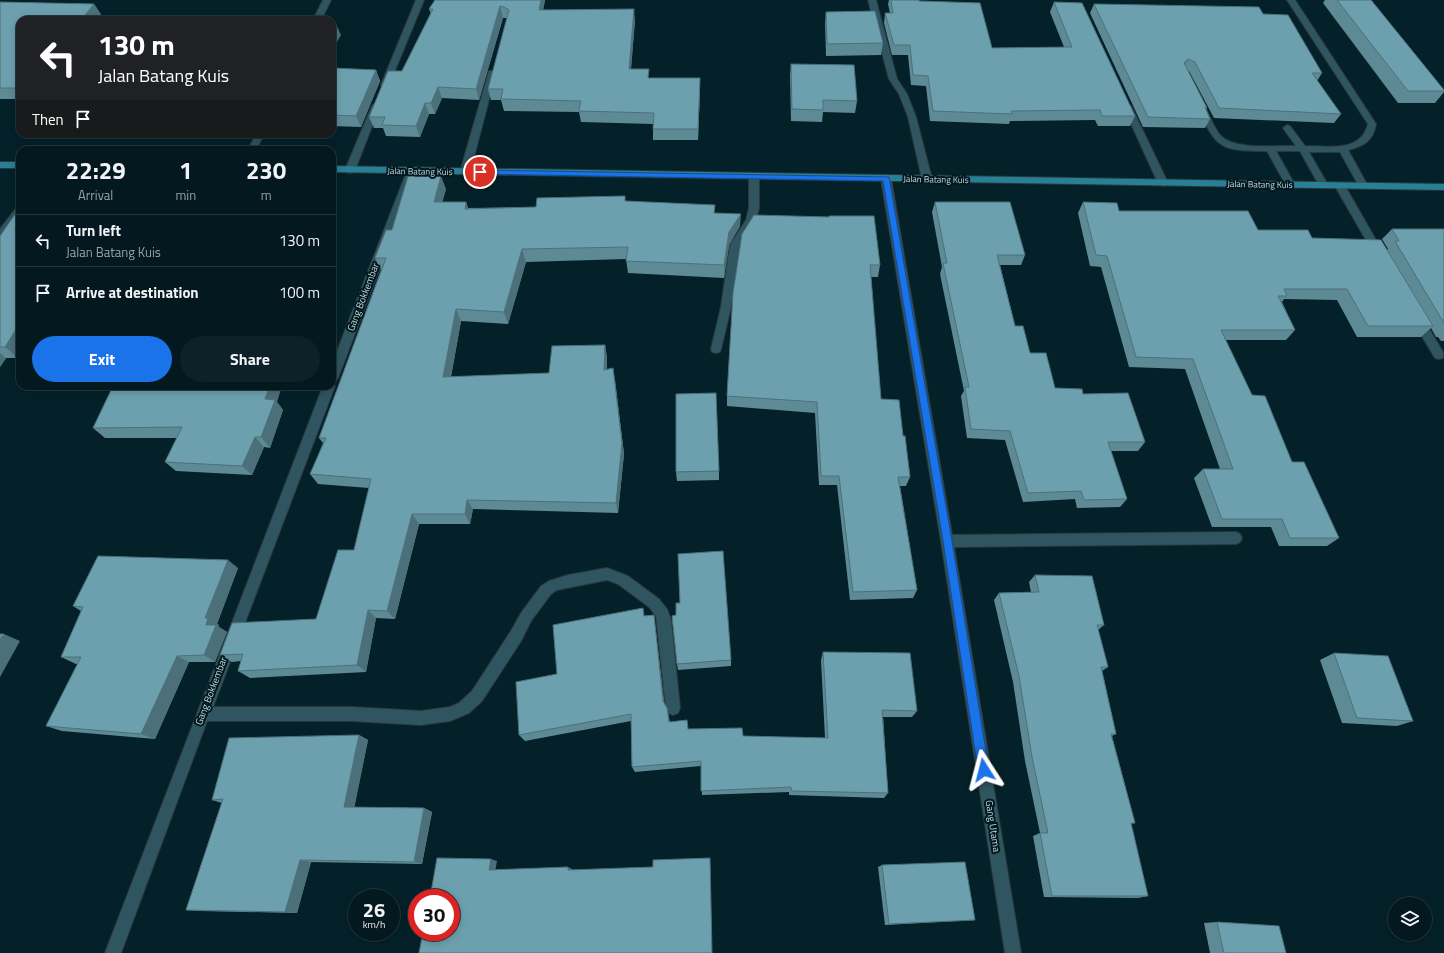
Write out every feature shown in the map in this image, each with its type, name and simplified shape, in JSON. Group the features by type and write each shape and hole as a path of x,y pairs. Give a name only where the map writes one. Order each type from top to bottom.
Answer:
{"main road":[{"path":"0,165 16,166"},
{"name":"Jalan Batang Kuis","path":"336,170 1444,187"}],"street":[{"path":"319,16 327,0"},
{"path":"350,170 420,0"},
{"path":"872,0 893,79 903,94 912,116 927,179"},
{"path":"1198,99 1219,141 1227,147 1304,151 1343,149 1360,144 1370,135 1372,124 1291,0"},
{"path":"465,172 494,66"},
{"path":"1125,101 1163,183"},
{"path":"1288,128 1304,151 1323,185"},
{"path":"1270,149 1290,185"},
{"path":"1343,149 1363,186"},
{"name":"Gang Bokkembar","path":"336,368 412,172"},
{"path":"716,349 726,307 735,246 751,220 754,208 754,176"},
{"name":"Gang Utama","path":"886,179 947,541 1013,953"},
{"path":"1340,186 1383,260"},
{"path":"0,236 16,214"},
{"path":"1415,314 1438,355"},
{"name":"Gang Bokkembar","path":"113,953 327,390"},
{"path":"947,541 1236,538"},
{"path":"203,714 352,714 421,718 450,714 464,708 477,696 516,636 526,617 546,590 554,585 568,581 607,574 623,580 654,603 662,613 673,708"}],"building":[{"path":"435,0 541,0 539,10 634,9 629,69 649,69 648,78 700,78 698,129 653,129 654,113 579,111 581,101 501,99 503,89 488,89 509,10 500,6 476,89 438,87 431,103 425,103 416,126 382,125 385,117 369,117 388,71 402,71 433,9 429,9"},
{"path":"891,0 980,3 992,48 1072,47 1054,2 1082,3 1135,116 1102,116 1100,110 1011,111 1012,114 933,111 928,76 913,75 910,45 894,45 885,13 893,13"},
{"path":"1337,0 1371,0 1444,91 1408,91"},
{"path":"0,2 94,4 84,16 16,16 16,88 0,88"},
{"path":"1094,4 1259,7 1263,14 1288,15 1322,73 1312,73 1341,114 1219,108 1195,62 1188,59 1184,63 1207,108 1205,107 1210,119 1148,117"},
{"path":"875,11 883,43 827,44 826,12"},
{"path":"791,64 854,65 857,101 823,100 823,110 792,109"},
{"path":"336,68 376,70 356,116 336,115"},
{"path":"408,176 441,176 434,202 466,202 465,209 536,207 537,198 625,196 625,201 715,205 714,213 741,214 729,232 724,265 626,261 628,247 522,249 504,312 456,309 443,377 549,373 552,346 605,345 604,370 613,368 622,443 616,503 467,500 465,514 412,514 387,611 368,610 357,665 238,671 243,654 220,655 232,623 316,619 338,550 354,550 371,479 310,474 326,438 319,438 386,258 375,258 386,230 392,230"},
{"path":"935,202 1010,202 1025,255 997,255 1015,326 1023,326 1030,353 1046,353 1055,388 1082,389 1083,394 1128,393 1145,442 1108,442 1127,499 1084,500 1081,491 1028,493 1010,431 971,429 965,387 969,387 943,263 947,263"},
{"path":"1083,202 1117,203 1119,211 1248,211 1258,230 1308,230 1312,238 1381,240 1433,326 1368,326 1347,289 1284,289 1287,296 1278,296 1295,330 1221,330 1252,395 1265,396 1292,462 1304,462 1339,538 1290,538 1282,519 1222,519 1203,469 1233,469 1193,359 1136,357 1107,256 1096,255"},
{"path":"16,213 16,329 5,347 0,347 0,236"},
{"path":"754,215 829,217 874,216 880,265 870,265 881,399 899,400 910,477 898,477 917,590 853,592 839,476 821,476 817,402 727,396 733,293 742,234"},
{"path":"1392,229 1444,229 1444,323 1395,241 1399,241"},
{"path":"111,390 268,390 265,399 275,400 261,437 255,437 242,466 165,462 182,427 93,428"},
{"path":"716,393 719,471 676,472 676,394"},
{"path":"723,551 731,660 677,664 672,616 676,615 676,603 680,603 678,554"},
{"path":"98,556 228,560 205,618 208,618 206,625 216,625 204,655 177,656 141,734 46,726 81,657 61,657 83,607 73,606"},
{"path":"1035,575 1092,576 1104,625 1097,625 1108,667 1101,667 1116,734 1111,734 1135,823 1131,823 1148,896 1052,896 1040,833 1048,833 1032,757 1019,676 999,593 1039,592"},
{"path":"643,608 644,616 654,615 663,701 667,708 669,722 687,720 688,729 742,728 743,736 828,738 823,652 910,653 917,711 882,710 888,793 792,791 791,787 701,791 701,761 632,767 631,714 519,735 516,682 557,674 553,625"},
{"path":"0,634 4,634 0,640"},
{"path":"1334,653 1388,656 1413,721 1357,718"},
{"path":"359,735 344,807 424,808 414,862 300,860 285,912 186,910 223,799 212,800 229,738"},
{"path":"437,858 491,859 489,870 568,867 568,870 653,867 653,860 710,858 712,953 419,953 421,941 460,941 460,889 432,889"},
{"path":"965,862 975,920 889,924 882,865"},
{"path":"1217,922 1279,926 1286,953 1224,953"}],"route":[{"path":"480,172 886,179 984,770"}]}
